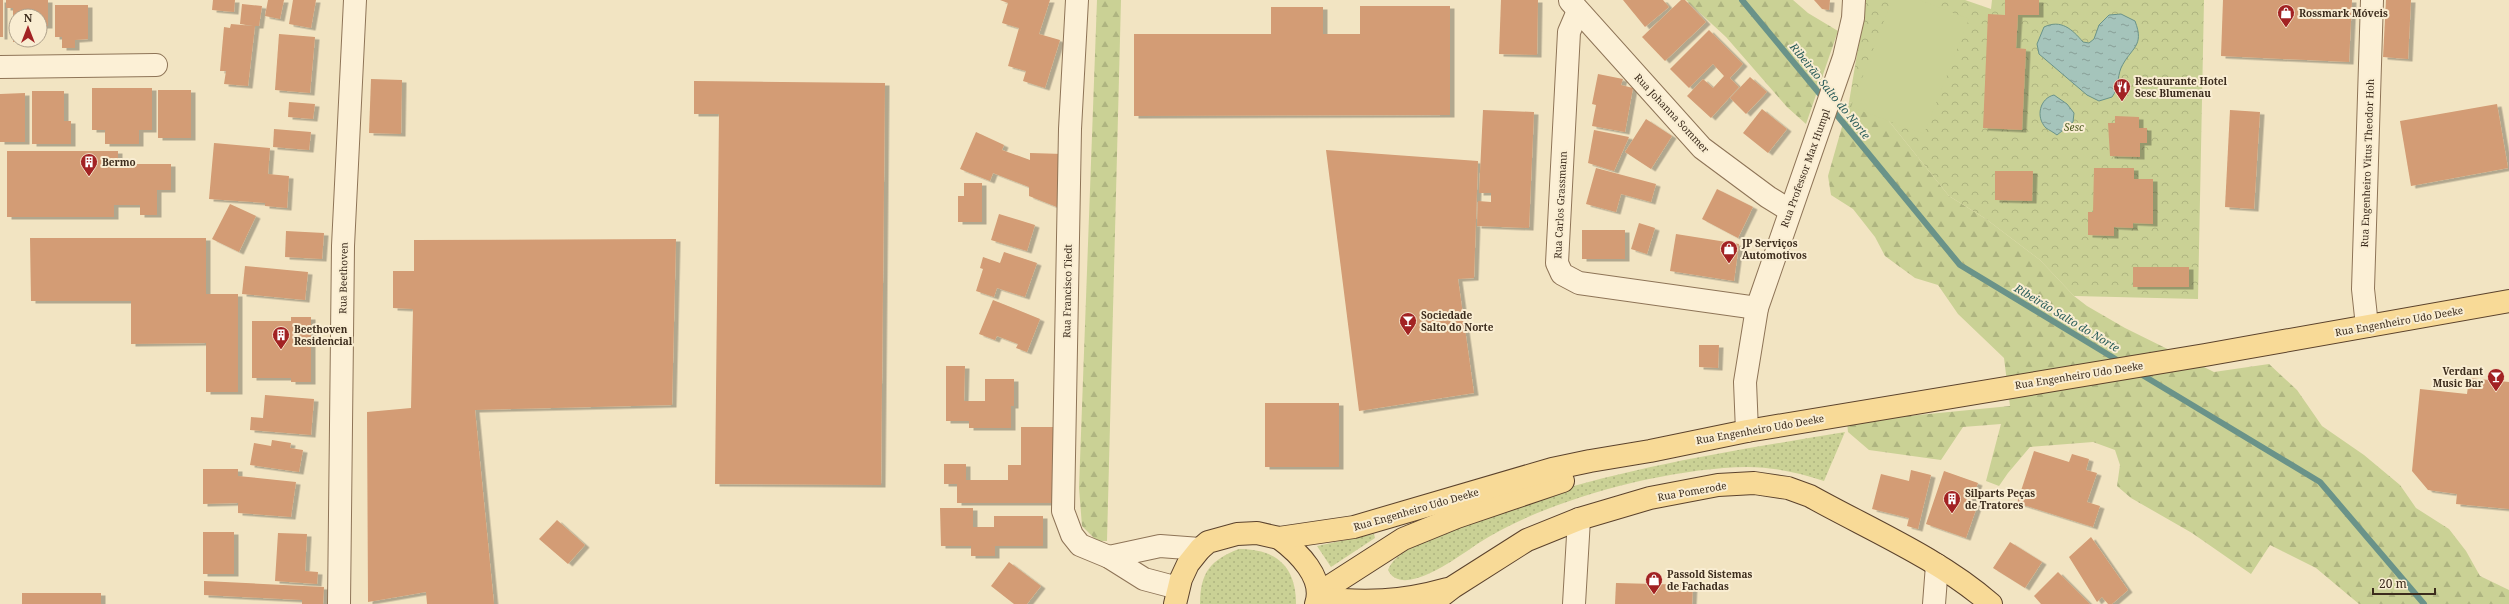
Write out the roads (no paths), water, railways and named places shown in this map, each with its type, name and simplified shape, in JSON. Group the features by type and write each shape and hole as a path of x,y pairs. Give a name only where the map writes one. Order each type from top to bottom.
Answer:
{"main road":[{"name":"Rua Engenheiro Udo Deeke","path":"1174,598 1188,564 1200,549 1208,542 1237,534 1257,533 1279,538 1354,527 1552,469 1611,457 1650,451 1747,431 2205,355 2509,301"},
{"name":"Rua Engenheiro Udo Deeke","path":"1318,598 1403,539 1457,517 1650,451"},
{"name":"Rua Pomerode","path":"1431,604 1454,586 1527,540 1579,519 1650,498 1718,485 1754,483 1788,488 1810,496 1967,583 1991,604"},
{"path":"1279,538 1303,560 1314,578 1318,598"},
{"name":"Rua Pomerode","path":"1318,598 1378,602 1402,600 1454,586"}],"street":[{"name":"Rua Beethoven","path":"339,604 343,246 355,0"},
{"name":"Rua Francisco Tiedt","path":"1077,0 1070,129 1063,511 1072,535 1080,545 1109,558 1174,598"},
{"name":"Rua Professor Max Humpl","path":"1747,431 1745,382 1757,308 1789,210 1844,58 1853,18 1854,0"},
{"name":"Rua Engenheiro Vitus Theodor Hoh","path":"2367,326 2363,289 2372,0"},
{"name":"Rua Johanna Sommer","path":"1574,5 1702,148 1768,197 1789,210"},
{"name":"Rua Carlos Grassmann","path":"1574,5 1569,32 1557,262 1562,274 1578,283 1757,308"},
{"path":"0,67 156,65"},
{"path":"1574,604 1579,519"},
{"path":"1109,558 1160,546 1200,549"},
{"path":"1934,604 1936,565"}],"water":[{"path":"2121,14 2135,21 2138,30 2138,42 2121,68 2116,90 2112,97 2099,101 2087,95 2039,54 2037,44 2044,27 2056,24 2061,25 2070,29 2083,42 2089,43 2094,39 2099,25 2109,15"},
{"path":"2054,95 2067,104 2074,113 2073,122 2057,135 2046,128 2040,114 2042,104 2049,97"}],"waterway":[{"name":"Ribeirão Salto do Norte","path":"1742,0 1824,99"},
{"name":"Ribeirão Salto do Norte","path":"1831,108 1960,265 2122,363"},
{"name":"Ribeirão Salto do Norte","path":"2139,373 2320,482 2424,604"}],"place":[{"name":"Rossmark Móveis","path":"2286,28"},
{"name":"Restaurante Hotel Sesc Blumenau","path":"2122,102"},
{"name":"Bermo","path":"89,177"},
{"name":"JP Serviços Automotivos","path":"1729,264"},
{"name":"Sociedade Salto do Norte","path":"1408,336"},
{"name":"Beethoven Residencial","path":"281,350"},
{"name":"Verdant Music Bar","path":"2496,392"},
{"name":"Silparts Peças de Tratores","path":"1952,514"},
{"name":"Passold Sistemas de Fachadas","path":"1654,595"}],"park label":[{"name":"Sesc","path":"2074,127"}]}
